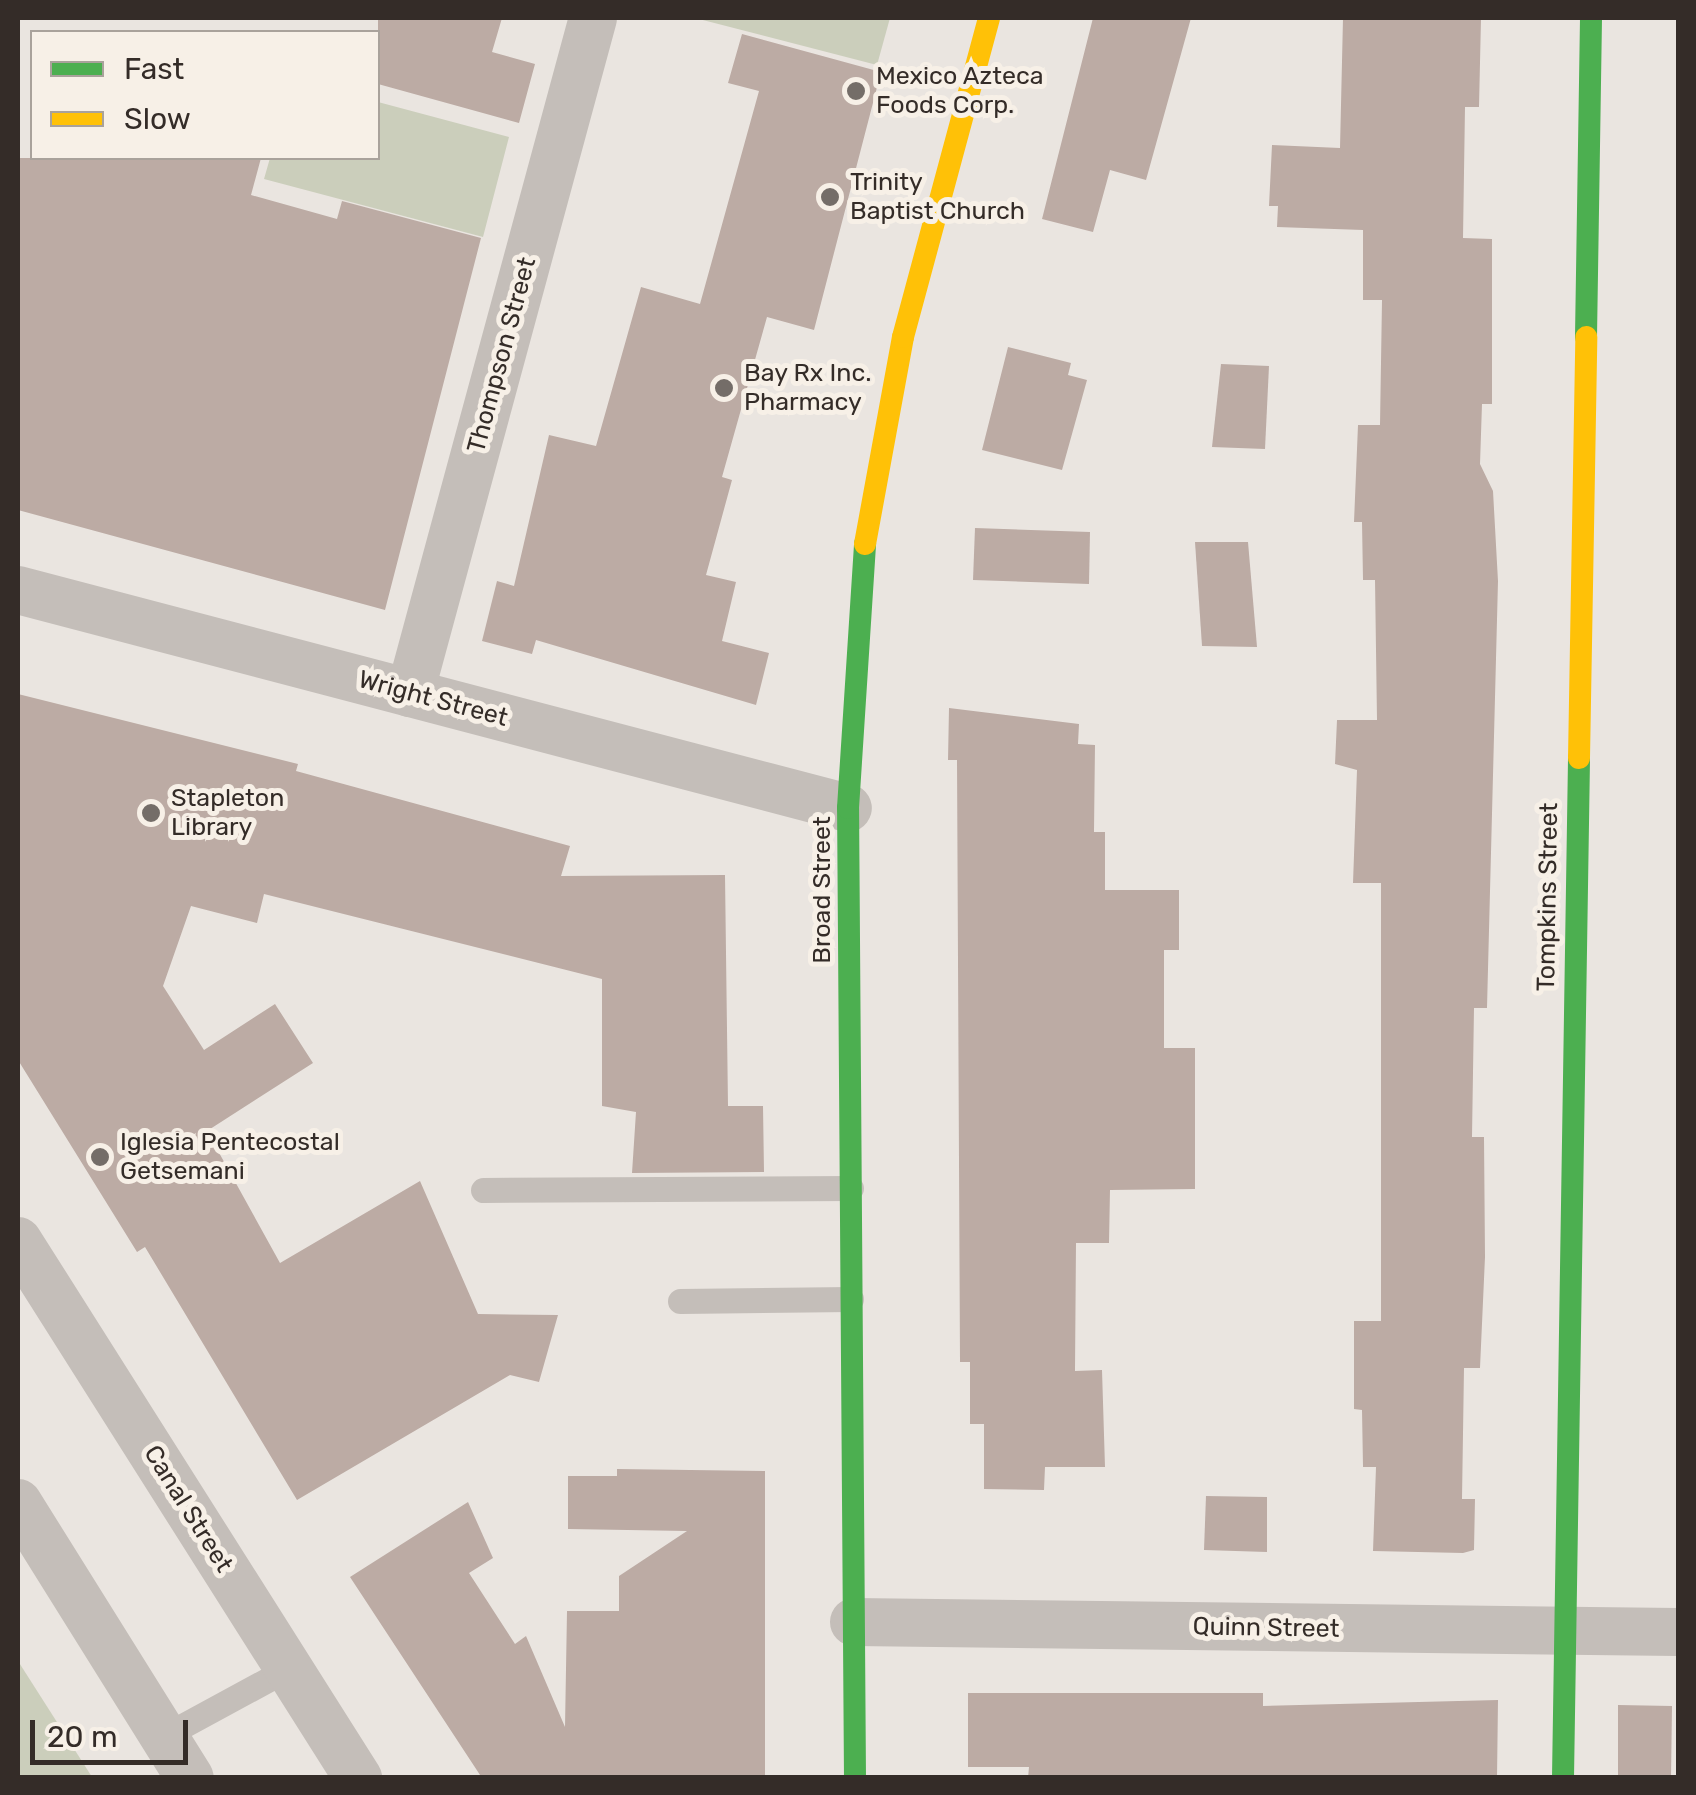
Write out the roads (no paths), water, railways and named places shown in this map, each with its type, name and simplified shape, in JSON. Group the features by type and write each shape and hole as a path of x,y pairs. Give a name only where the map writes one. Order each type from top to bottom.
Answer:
{"street":[{"name":"Thompson Street","path":"410,693 593,18"},
{"name":"Broad Street","path":"855,1778 848,808 868,527 902,337 989,18"},
{"name":"Tompkins Street","path":"1563,1778 1591,18"},
{"name":"Wright Street","path":"18,590 848,808"},
{"name":"Canal Street","path":"18,1241 358,1778"},
{"path":"18,1504 190,1778"},
{"name":"Quinn Street","path":"854,1622 1678,1632"}],"lane":[{"path":"483,1190 851,1188"},
{"path":"680,1301 851,1299"},
{"path":"164,1736 288,1668"}],"place":[{"name":"Mexico Azteca Foods Corp.","path":"856,91"},
{"name":"Trinity Baptist Church","path":"830,197"},
{"name":"Bay Rx Inc. Pharmacy","path":"724,388"},
{"name":"Stapleton Library","path":"151,813"},
{"name":"Iglesia Pentecostal Getsemani","path":"100,1157"}]}
